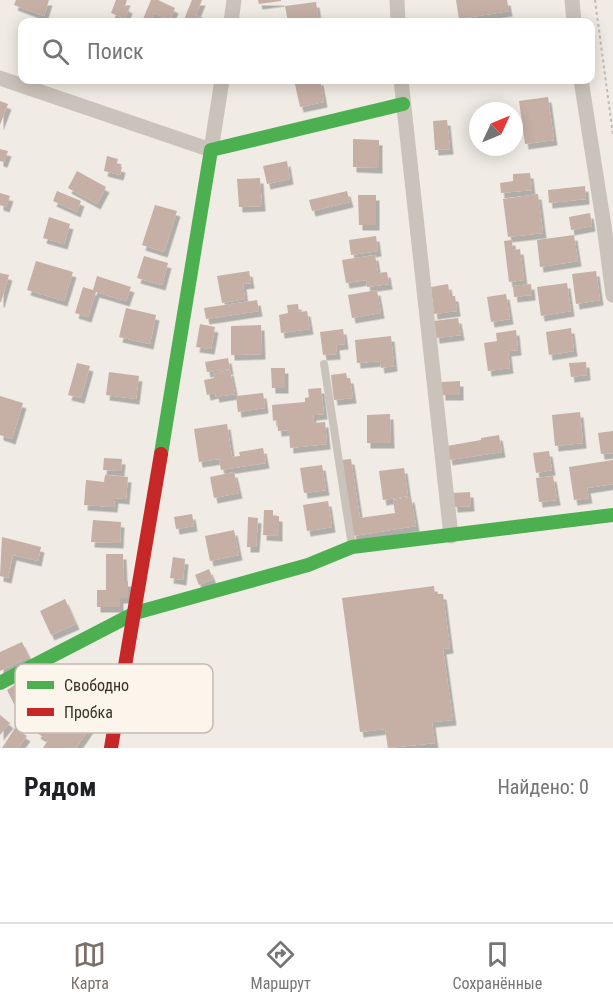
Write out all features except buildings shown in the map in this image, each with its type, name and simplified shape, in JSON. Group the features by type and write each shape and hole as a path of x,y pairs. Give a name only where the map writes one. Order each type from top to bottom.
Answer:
{"street":[{"path":"232,18 234,0"},
{"path":"397,0 398,18"},
{"path":"572,0 574,18"},
{"path":"0,78 211,150 403,104"},
{"path":"126,664 221,84"},
{"path":"401,84 451,536"},
{"path":"582,84 609,225 613,295"},
{"path":"37,664 135,613 308,565 352,548 613,515"},
{"path":"0,683 15,675"},
{"path":"111,748 114,733"}],"lane":[{"path":"324,363 352,548"}],"path":[{"path":"595,0 613,135"}],"traffic: fast":[{"path":"161,454 211,150 403,104"},
{"path":"37,664 135,613 308,565 352,547 613,515"},
{"path":"0,683 15,675"}],"traffic: jam":[{"path":"125,664 161,454"},
{"path":"111,748 114,733"}]}
